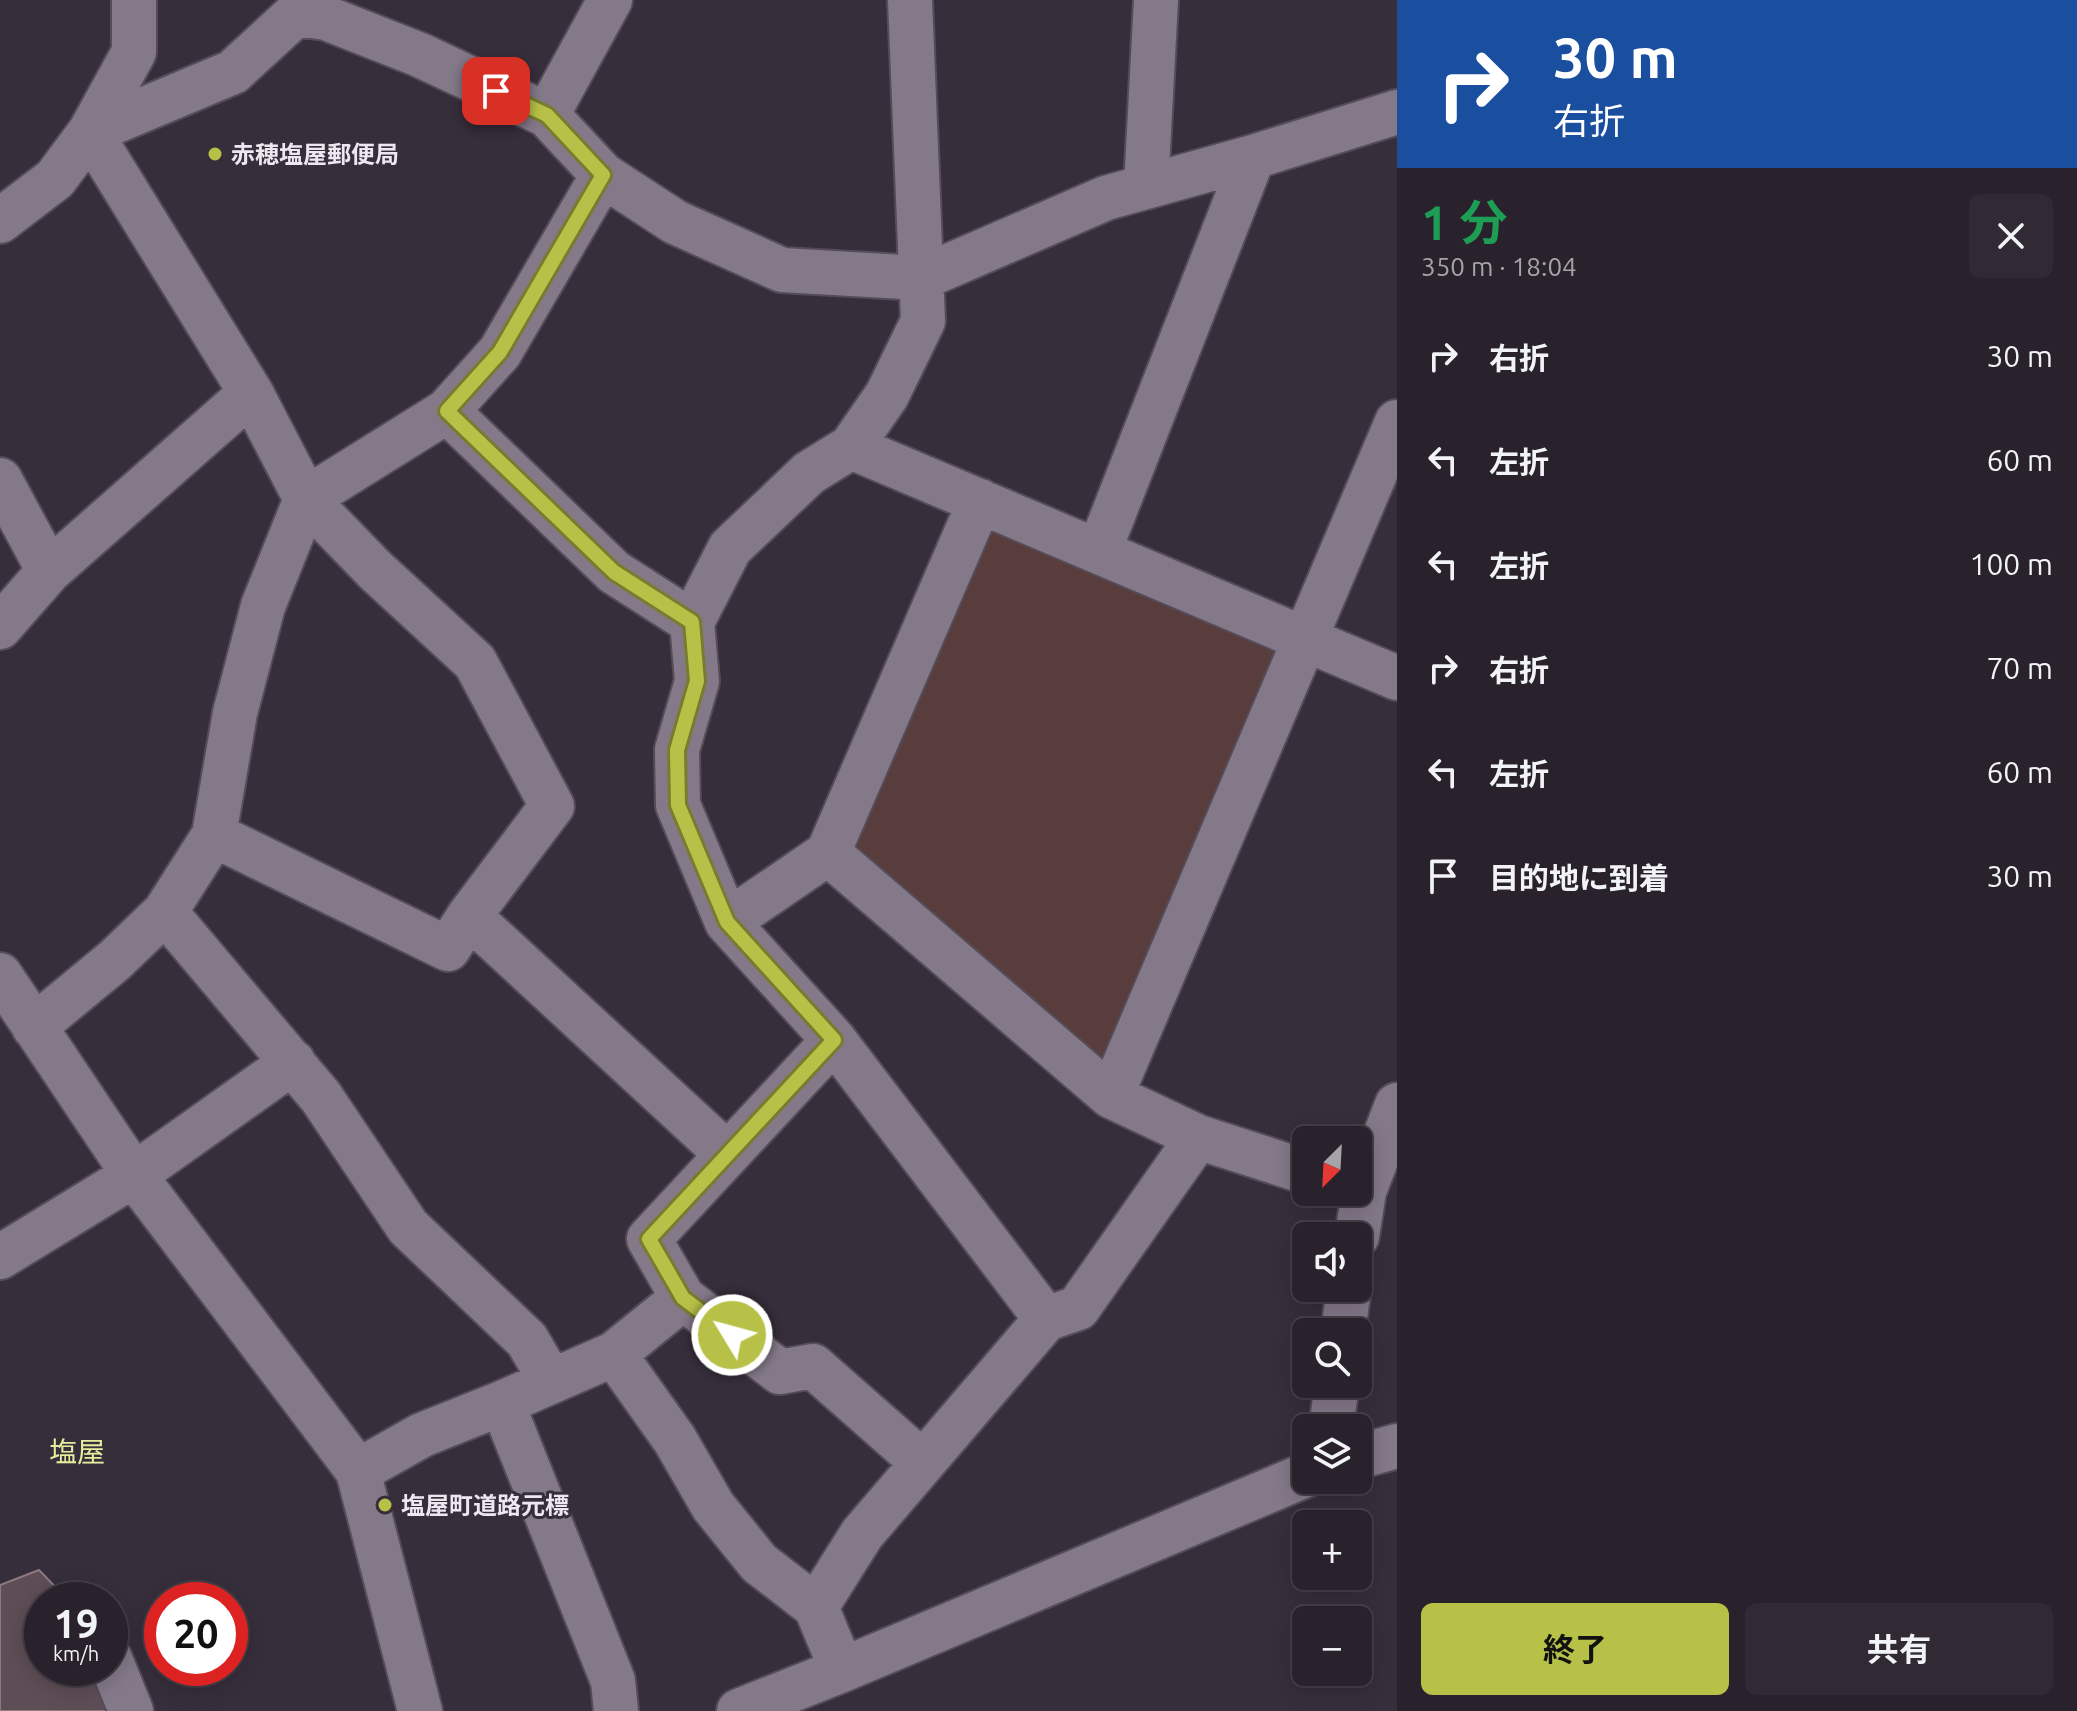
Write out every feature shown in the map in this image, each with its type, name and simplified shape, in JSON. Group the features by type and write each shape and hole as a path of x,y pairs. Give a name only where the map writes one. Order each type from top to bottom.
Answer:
{"street":[{"path":"0,221 55,179 90,132 134,52 134,0"},
{"path":"547,115 610,0"},
{"path":"910,0 923,321 887,395 851,447 809,473 730,548 692,622 697,681 677,750 678,805 727,922 834,1040 1046,1319"},
{"path":"1146,187 1156,0"},
{"path":"90,132 233,72 301,7 420,55 547,115 603,175 675,222 782,270 921,278 1106,198 1397,112"},
{"path":"90,132 251,393 306,499 375,570 475,662 552,806 469,916 448,949 214,835"},
{"path":"1099,551 1253,157"},
{"path":"34,1027 115,960 165,912 214,835 235,713 263,606 306,499 447,411 500,352 603,175"},
{"path":"0,627 49,571 251,393"},
{"path":"447,411 614,572 692,622"},
{"path":"1111,1096 1397,422"},
{"path":"851,447 1397,678"},
{"path":"0,480 49,571"},
{"path":"727,922 828,853 980,501"},
{"path":"828,853 1111,1096 1198,1137 1292,1167"},
{"path":"165,912 321,1097 408,1227 527,1340 551,1381"},
{"path":"469,916 727,1154"},
{"path":"0,975 134,1175 358,1471 420,1711"},
{"path":"834,1040 649,1239 683,1298 780,1372 813,1366 922,1462"},
{"path":"0,1257 134,1175 293,1062"},
{"path":"1372,1164 1397,1105"},
{"path":"816,1607 862,1534 1046,1319 1078,1308 1198,1137"},
{"path":"358,1471 422,1435 614,1354 683,1298"},
{"path":"614,1354 675,1440 722,1517 759,1563 816,1607 842,1670"},
{"path":"502,1403 613,1681 616,1711"},
{"path":"1372,1453 1397,1446"},
{"path":"739,1711 790,1702 842,1670 1292,1481"},
{"path":"121,1686 131,1711"}],"shaded area":[{"path":"991,521 1268,636 1278,659 1108,1061 1090,1065 851,857 847,839"}],"building":[{"path":"39,1570 51,1582 24,1582 24,1686 104,1686 114,1711 0,1711 0,1585"}],"place":[{"name":"赤穂塩屋郵便局","path":"215,154"},
{"name":"塩屋町道路元標","path":"385,1505"}],"district":[{"name":"塩屋","path":"77,1451"}],"route":[{"path":"496,91 547,115 603,175 500,352 447,411 614,572 692,622 697,681 677,750 678,805 727,922 834,1040 649,1239 683,1298 732,1335"}]}
